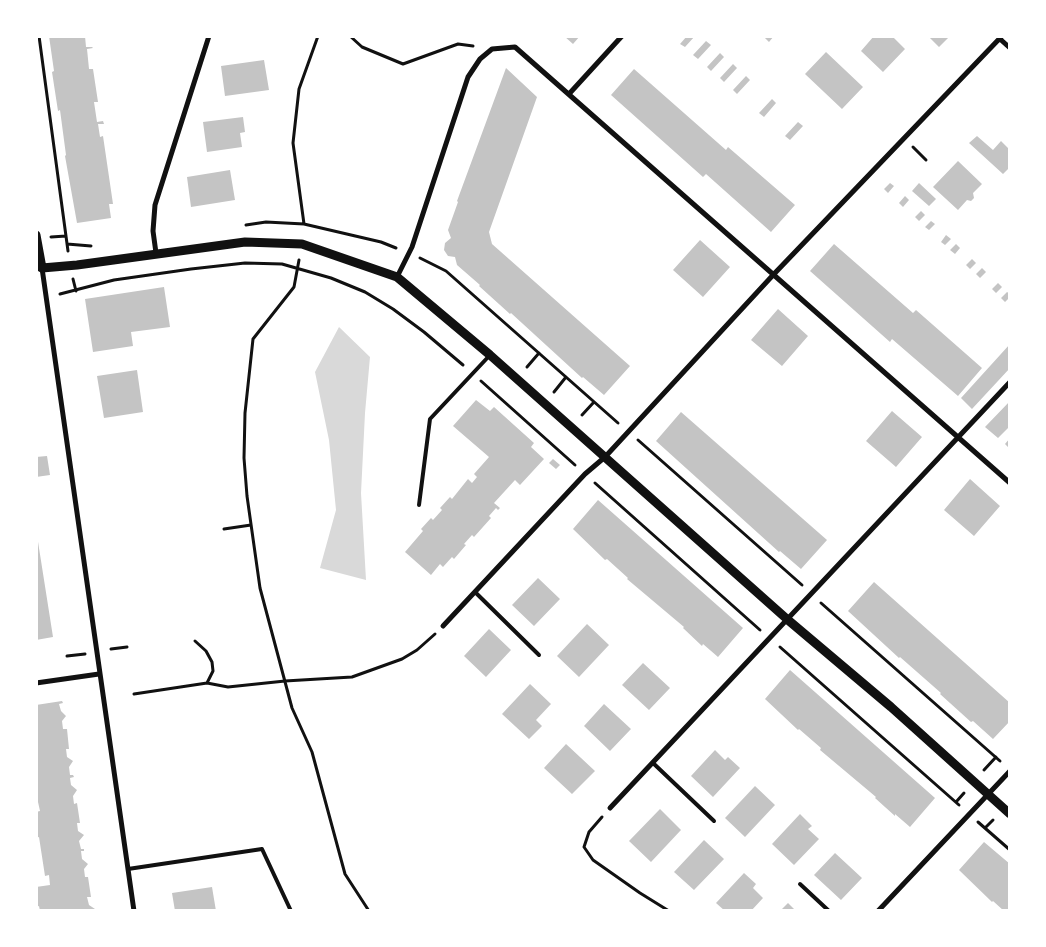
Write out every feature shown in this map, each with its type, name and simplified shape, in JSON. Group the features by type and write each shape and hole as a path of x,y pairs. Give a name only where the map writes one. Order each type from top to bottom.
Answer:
{"street":[{"path":"156,253 153,230 155,205 209,36"},
{"path":"569,94 622,36"},
{"path":"443,626 476,593 581,478 605,457 774,274 1001,37 1010,48"},
{"path":"397,277 412,247 468,77 480,59 492,49 516,47 1010,483"},
{"path":"36,235 39,268 134,911"},
{"path":"39,268 69,266 245,242 302,244 397,277 490,355 1010,814"},
{"path":"610,808 1010,382"},
{"path":"36,683 100,674"},
{"path":"878,911 1010,771"}],"lane":[{"path":"419,505 430,419 490,355"},
{"path":"476,593 539,654"},
{"path":"653,763 714,821"},
{"path":"128,869 262,849 291,911"},
{"path":"800,884 829,911"}],"path":[{"path":"40,36 67,244"},
{"path":"318,36 299,89 293,143 304,221 302,244 294,287 253,339 245,413 244,458 247,496 260,588 292,708 312,752 345,874 369,911"},
{"path":"350,36 362,47 403,64 458,44 492,49"},
{"path":"533,373 526,367 539,353"},
{"path":"560,396 553,391 566,377"},
{"path":"576,411 582,416 594,402"},
{"path":"224,529 251,525"},
{"path":"134,694 207,683 228,687 352,677 402,660 417,650 443,626"},
{"path":"195,641 206,651 212,662 213,671 207,683"},
{"path":"610,808 589,832 584,847 593,860 669,911"}],"shaded area":[{"path":"339,327 370,357 361,493 366,580 320,568 336,510 329,440 315,372"}],"building":[{"path":"49,36 85,36 86,47 93,48 87,49 89,69 93,69 98,102 94,102 97,122 103,121 104,124 98,124 100,137 103,136 113,204 109,204 111,218 77,223 65,156 60,110 58,111 52,72 54,71"},
{"path":"564,36 580,36 573,44"},
{"path":"687,36 695,36 685,47 680,44"},
{"path":"763,36 774,36 769,42"},
{"path":"874,36 892,36 905,49 883,72 861,51"},
{"path":"928,36 950,36 939,47"},
{"path":"706,41 711,45 698,59 693,55"},
{"path":"826,52 863,87 842,109 805,74"},
{"path":"720,53 724,57 711,71 707,67"},
{"path":"264,60 269,90 225,96 221,66"},
{"path":"733,64 737,68 724,82 720,78"},
{"path":"506,68 537,97 489,232 492,244 630,366 604,395 582,378 479,286 457,265 455,257 448,256 444,250 445,243 451,238 448,230 457,201"},
{"path":"634,69 726,150 728,147 795,205 771,232 706,174 703,177 611,95"},
{"path":"746,76 750,80 737,94 733,90"},
{"path":"772,99 776,103 764,117 759,113"},
{"path":"243,117 245,132 240,133 242,147 207,152 203,122"},
{"path":"798,122 803,126 790,140 785,136"},
{"path":"977,136 993,150 1001,141 1010,150 1010,167 1003,174 969,143"},
{"path":"958,161 982,184 973,193 974,198 971,201 967,200 958,210 933,187"},
{"path":"230,170 235,200 191,207 187,177"},
{"path":"890,183 894,186 888,193 884,189"},
{"path":"919,183 936,199 929,206 912,191"},
{"path":"905,196 909,200 903,207 899,203"},
{"path":"921,211 925,215 919,221 915,217"},
{"path":"931,221 935,224 929,230 925,227"},
{"path":"946,235 951,239 945,245 941,242"},
{"path":"700,240 730,267 703,297 673,270"},
{"path":"834,244 913,313 916,310 982,368 958,396 892,339 890,342 810,271"},
{"path":"956,244 960,248 955,254 950,250"},
{"path":"972,259 976,263 970,269 966,265"},
{"path":"982,268 986,272 980,278 976,274"},
{"path":"998,283 1002,287 996,293 992,289"},
{"path":"164,287 170,327 131,332 133,346 93,352 85,299"},
{"path":"1007,292 1010,294 1010,297 1005,302 1001,298"},
{"path":"778,309 808,336 782,366 751,340"},
{"path":"1010,344 1010,368 972,409 961,398"},
{"path":"137,370 143,412 104,418 97,376"},
{"path":"476,400 490,411 494,407 534,443 531,447 544,459 520,485 515,480 494,503 500,508 498,510 496,508 489,516 491,518 474,537 472,535 454,559 452,557 443,567 440,564 431,575 405,552 423,531 421,529 431,518 433,520 442,510 440,508 450,497 452,499 468,479 472,483 477,477 474,474 489,457 453,426"},
{"path":"1010,401 1010,426 998,438 985,427"},
{"path":"892,411 922,437 896,467 866,441"},
{"path":"681,412 827,540 801,569 779,552 656,441"},
{"path":"1010,438 1010,449 1005,444"},
{"path":"47,456 50,475 36,477 36,457"},
{"path":"553,459 560,465 556,469 549,463"},
{"path":"970,479 1000,506 974,536 944,510"},
{"path":"598,500 743,628 718,657 703,644 702,646 684,627 627,579 607,559 605,560 573,529"},
{"path":"36,529 53,637 36,640"},
{"path":"538,578 560,599 534,626 512,605"},
{"path":"874,582 1010,703 1010,721 993,739 973,721 971,722 848,611"},
{"path":"587,624 609,645 579,677 557,656"},
{"path":"489,629 511,650 486,677 464,656"},
{"path":"643,663 670,688 649,710 622,685"},
{"path":"790,670 935,798 910,827 820,750 821,748 798,730 765,699"},
{"path":"530,684 551,704 536,720 542,726 529,739 502,714"},
{"path":"62,701 63,703 59,704 61,711 66,716 62,721 63,729 67,729 69,749 66,749 67,757 73,761 69,767 70,775 74,777 70,778 71,785 77,790 73,796 74,804 77,803 80,823 77,823 78,831 84,835 79,841 81,849 84,849 84,851 81,851 82,859 88,864 84,869 85,877 88,877 91,897 87,897 89,905 95,909 93,911 40,911 39,906 36,907 36,887 50,885 49,875 45,876 39,837 36,838 36,812 40,811 38,802 36,802 36,705"},
{"path":"604,704 631,729 610,751 584,726"},
{"path":"566,744 595,771 572,794 544,768"},
{"path":"715,750 725,760 728,757 740,768 713,797 691,776"},
{"path":"755,786 775,805 745,837 725,818"},
{"path":"660,809 681,830 651,862 629,841"},
{"path":"800,814 812,826 808,829 819,839 794,865 772,844"},
{"path":"704,840 724,859 694,890 674,872"},
{"path":"984,842 1010,864 1010,911 1004,911 992,902 959,870"},
{"path":"835,853 862,878 841,900 814,875"},
{"path":"744,873 756,884 753,888 763,898 751,911 725,911 716,903"},
{"path":"212,887 216,911 175,911 172,893"},
{"path":"788,903 796,911 780,911"}]}
